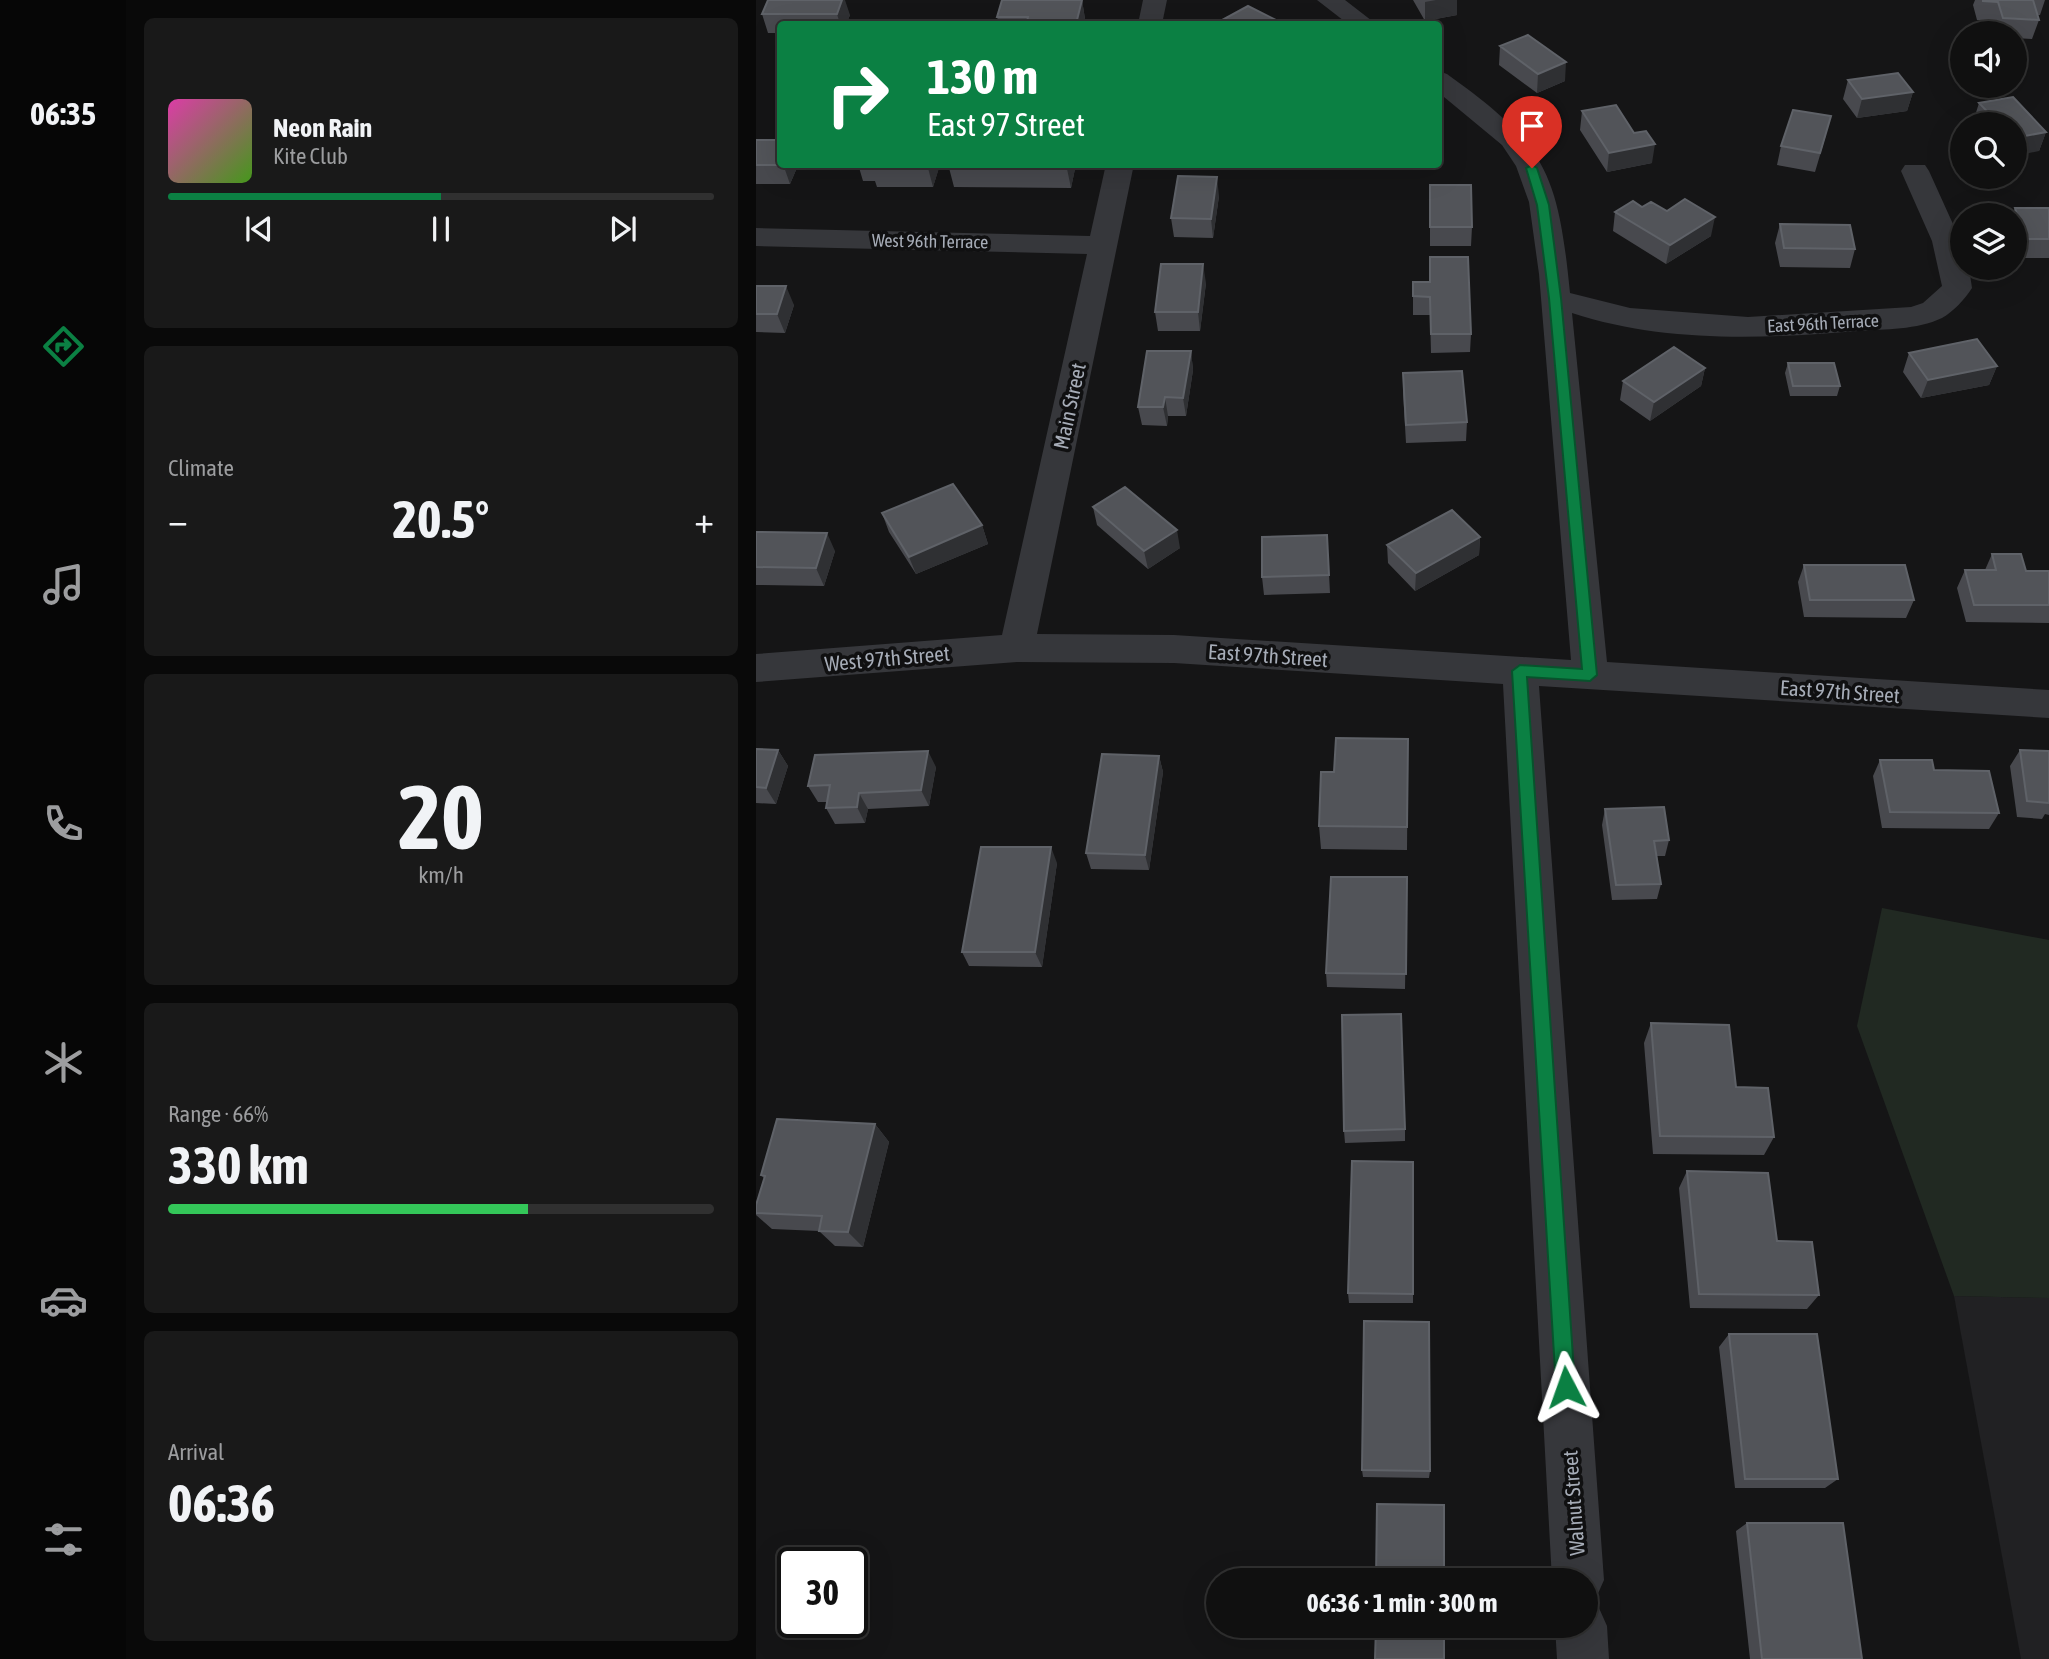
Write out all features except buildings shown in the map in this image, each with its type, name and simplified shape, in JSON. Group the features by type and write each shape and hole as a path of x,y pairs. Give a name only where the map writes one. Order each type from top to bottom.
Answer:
{"street":[{"path":"1151,21 1155,0"},
{"path":"1329,0 1360,21"},
{"path":"1442,82 1496,122 1514,140 1532,168 1543,205 1555,298 1590,675"},
{"name":"Main Street","path":"1017,648 1119,168"},
{"name":"East 96th Terrace","path":"1555,298 1587,310 1647,321 1695,325 1822,325 1887,319 1932,311 1957,288 1955,261 1945,231 1933,214 1914,171"},
{"name":"West 96th Terrace","path":"756,237 1104,245"},
{"name":"West 97th Street","path":"756,668 1017,648"},
{"name":"East 97th Street","path":"1017,648 1174,649 2049,704"},
{"name":"Walnut Street","path":"1520,671 1577,1568"},
{"path":"1582,1638 1583,1659"}],"shaded area":[{"path":"1882,908 2049,940 2049,1298 1954,1296 1857,1026"},
{"path":"1954,1296 2049,1298 2049,1659 2021,1659"}],"route":[{"path":"1532,168 1543,205 1555,298 1590,675 1520,671 1566,1387"}]}
